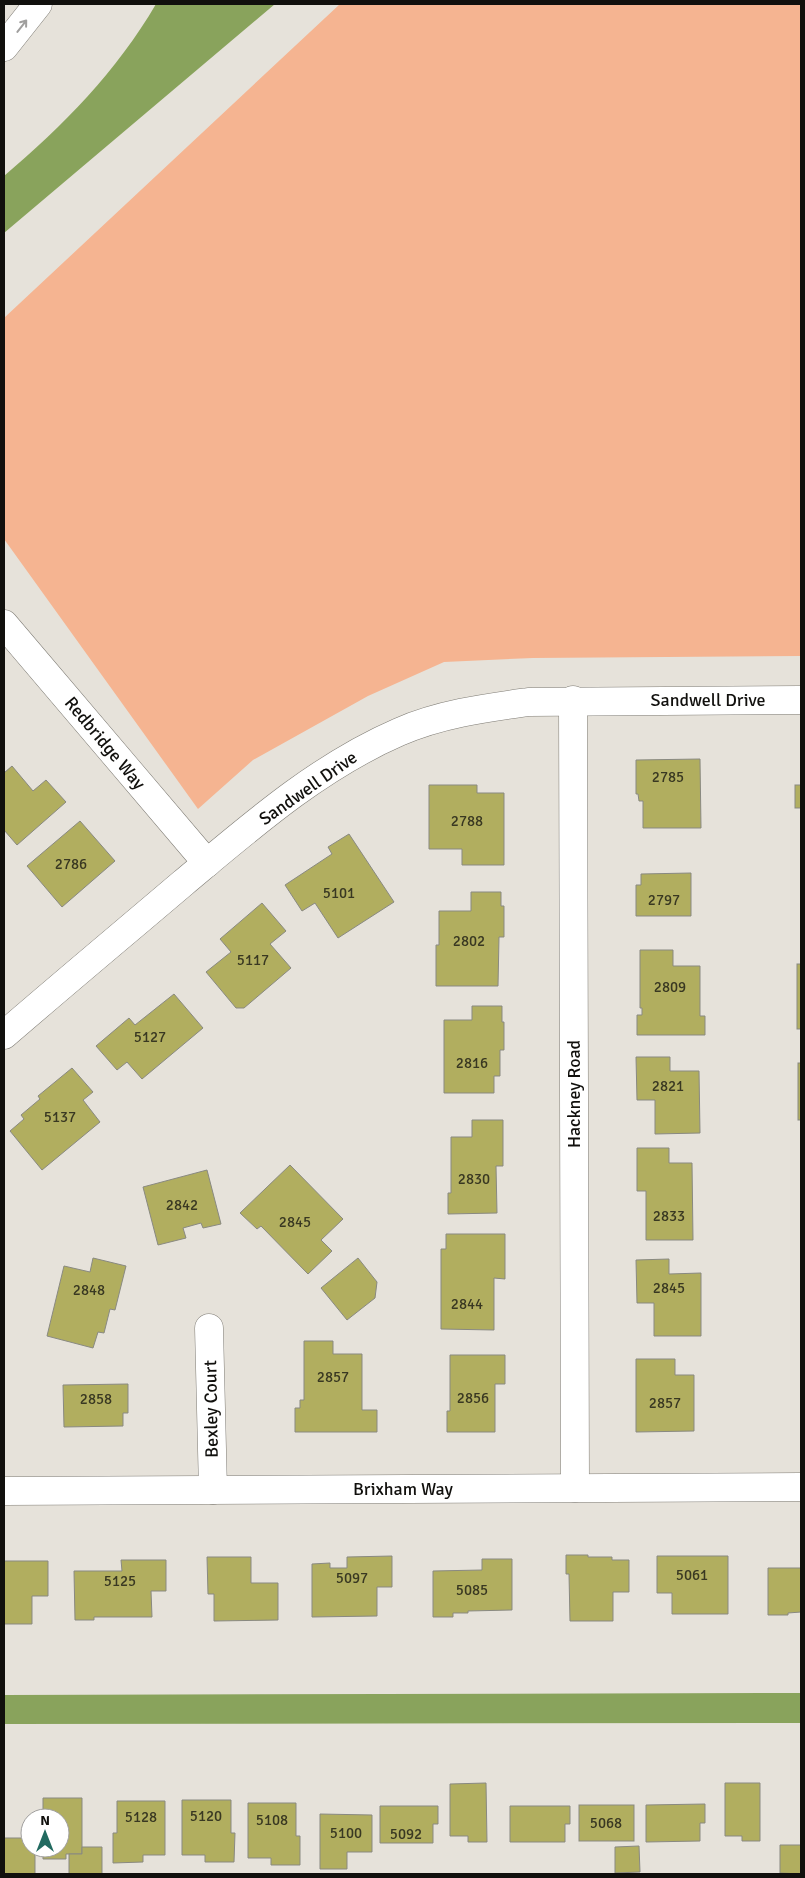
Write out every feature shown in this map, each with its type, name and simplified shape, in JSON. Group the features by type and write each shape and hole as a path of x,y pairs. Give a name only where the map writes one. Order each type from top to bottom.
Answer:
{"street":[{"path":"4,47 38,4"},
{"name":"Redbridge Way","path":"4,624 207,863"},
{"name":"Sandwell Drive","path":"4,1035 207,863 291,796 324,772 400,732 444,717 485,708 528,702 573,700 801,700"},
{"name":"Hackney Road","path":"573,700 575,1488"},
{"name":"Bexley Court","path":"209,1328 212,1490"},
{"name":"Brixham Way","path":"4,1491 801,1487"}],"shaded area":[{"path":"156,4 275,4 4,233 4,176 68,117 106,75 141,29"},
{"path":"340,4 801,4 801,656 533,658 444,662 368,696 253,760 198,809 4,539 4,318"},
{"path":"801,1693 801,1723 4,1724 4,1695"}],"building":[{"path":"700,759 701,828 643,828 643,801 639,801 638,794 636,794 636,760"},
{"path":"12,766 33,791 46,780 66,802 17,845 4,830 4,773"},
{"path":"429,785 477,785 477,793 504,793 504,865 462,865 462,849 429,849"},
{"path":"795,785 801,785 801,808 795,808"},
{"path":"80,821 115,861 62,907 27,866"},
{"path":"349,834 394,902 338,938 315,903 302,911 285,885 332,854 328,847"},
{"path":"691,873 691,916 636,916 636,885 641,885 641,874"},
{"path":"471,892 501,892 501,906 504,906 504,937 499,937 498,986 436,986 436,945 439,945 439,911 471,911"},
{"path":"262,903 286,931 270,944 291,968 244,1008 236,1008 206,972 231,952 220,939"},
{"path":"640,950 673,950 673,966 700,966 700,1016 705,1016 705,1035 637,1035 637,1015 642,1015 642,1008 640,1008"},
{"path":"797,964 801,964 801,1029 797,1029"},
{"path":"174,994 203,1028 142,1079 127,1062 117,1070 96,1046 129,1018 135,1025"},
{"path":"472,1006 502,1006 504,1050 500,1050 500,1076 494,1076 494,1093 444,1093 444,1020 472,1020"},
{"path":"636,1057 670,1057 670,1071 699,1071 700,1133 655,1134 655,1100 637,1100"},
{"path":"798,1063 801,1063 801,1120 798,1120"},
{"path":"72,1068 93,1092 83,1100 100,1122 42,1170 10,1131 24,1119 21,1115 40,1099 38,1096"},
{"path":"472,1120 503,1120 503,1166 496,1166 497,1213 448,1214 448,1193 451,1193 451,1137 472,1137"},
{"path":"637,1148 669,1148 669,1163 692,1163 693,1240 646,1240 646,1191 637,1191"},
{"path":"290,1165 343,1219 321,1240 332,1251 308,1274 261,1226 257,1229 240,1213"},
{"path":"207,1170 221,1224 203,1228 201,1223 183,1228 186,1238 158,1245 143,1187"},
{"path":"446,1234 505,1234 505,1279 494,1278 494,1330 441,1329 441,1249 446,1249"},
{"path":"93,1258 126,1266 115,1310 110,1309 104,1333 98,1332 93,1348 47,1336 64,1266 90,1272"},
{"path":"358,1258 377,1282 375,1298 347,1320 321,1288"},
{"path":"669,1259 669,1274 701,1273 701,1336 654,1336 654,1303 637,1303 636,1260"},
{"path":"304,1341 333,1341 333,1354 362,1354 362,1410 377,1410 377,1432 295,1432 295,1408 300,1408 300,1400 304,1400"},
{"path":"450,1355 505,1355 505,1384 495,1384 495,1432 447,1432 447,1411 450,1411"},
{"path":"636,1359 675,1359 675,1375 694,1375 694,1431 636,1432"},
{"path":"128,1384 128,1413 123,1413 123,1426 64,1427 63,1385"},
{"path":"566,1555 588,1555 588,1557 612,1557 612,1560 629,1560 629,1592 613,1592 613,1621 570,1621 569,1574 566,1574"},
{"path":"392,1556 392,1587 377,1587 377,1616 312,1617 312,1564 330,1563 330,1568 347,1568 347,1557"},
{"path":"657,1556 728,1556 728,1614 672,1614 672,1593 657,1593"},
{"path":"207,1557 251,1557 251,1583 278,1583 278,1620 214,1621 214,1594 208,1594"},
{"path":"482,1559 512,1559 512,1610 468,1611 468,1613 453,1613 453,1617 433,1617 433,1571 482,1570"},
{"path":"121,1560 166,1560 166,1591 151,1591 152,1617 94,1617 94,1620 75,1620 74,1571 122,1571"},
{"path":"4,1561 48,1561 48,1596 32,1596 32,1624 4,1624"},
{"path":"768,1568 801,1568 801,1612 788,1613 788,1615 768,1615"},
{"path":"486,1783 487,1842 468,1842 468,1836 450,1836 450,1784"},
{"path":"725,1783 760,1783 760,1841 742,1841 742,1836 725,1836"},
{"path":"43,1798 82,1798 82,1854 70,1854 70,1808 43,1808"},
{"path":"182,1800 231,1800 231,1833 235,1833 234,1862 205,1862 205,1855 182,1855"},
{"path":"117,1801 165,1801 165,1855 143,1855 143,1862 113,1863 113,1833 117,1833"},
{"path":"248,1803 296,1803 296,1836 300,1836 300,1865 271,1865 271,1858 248,1858"},
{"path":"705,1804 705,1823 700,1823 700,1841 646,1842 646,1805"},
{"path":"579,1805 634,1805 634,1841 579,1841"},
{"path":"380,1806 438,1806 438,1824 433,1824 433,1843 380,1843"},
{"path":"510,1806 570,1806 570,1824 565,1824 565,1842 510,1842"},
{"path":"320,1814 372,1815 372,1852 347,1852 347,1869 320,1869"},
{"path":"4,1838 20,1838 20,1858 35,1858 35,1874 4,1874"},
{"path":"780,1845 801,1845 801,1874 780,1873"},
{"path":"639,1846 640,1872 615,1873 615,1847"},
{"path":"82,1847 102,1847 102,1874 69,1874 70,1854 82,1854"},
{"path":"43,1858 66,1858 66,1859"}]}
